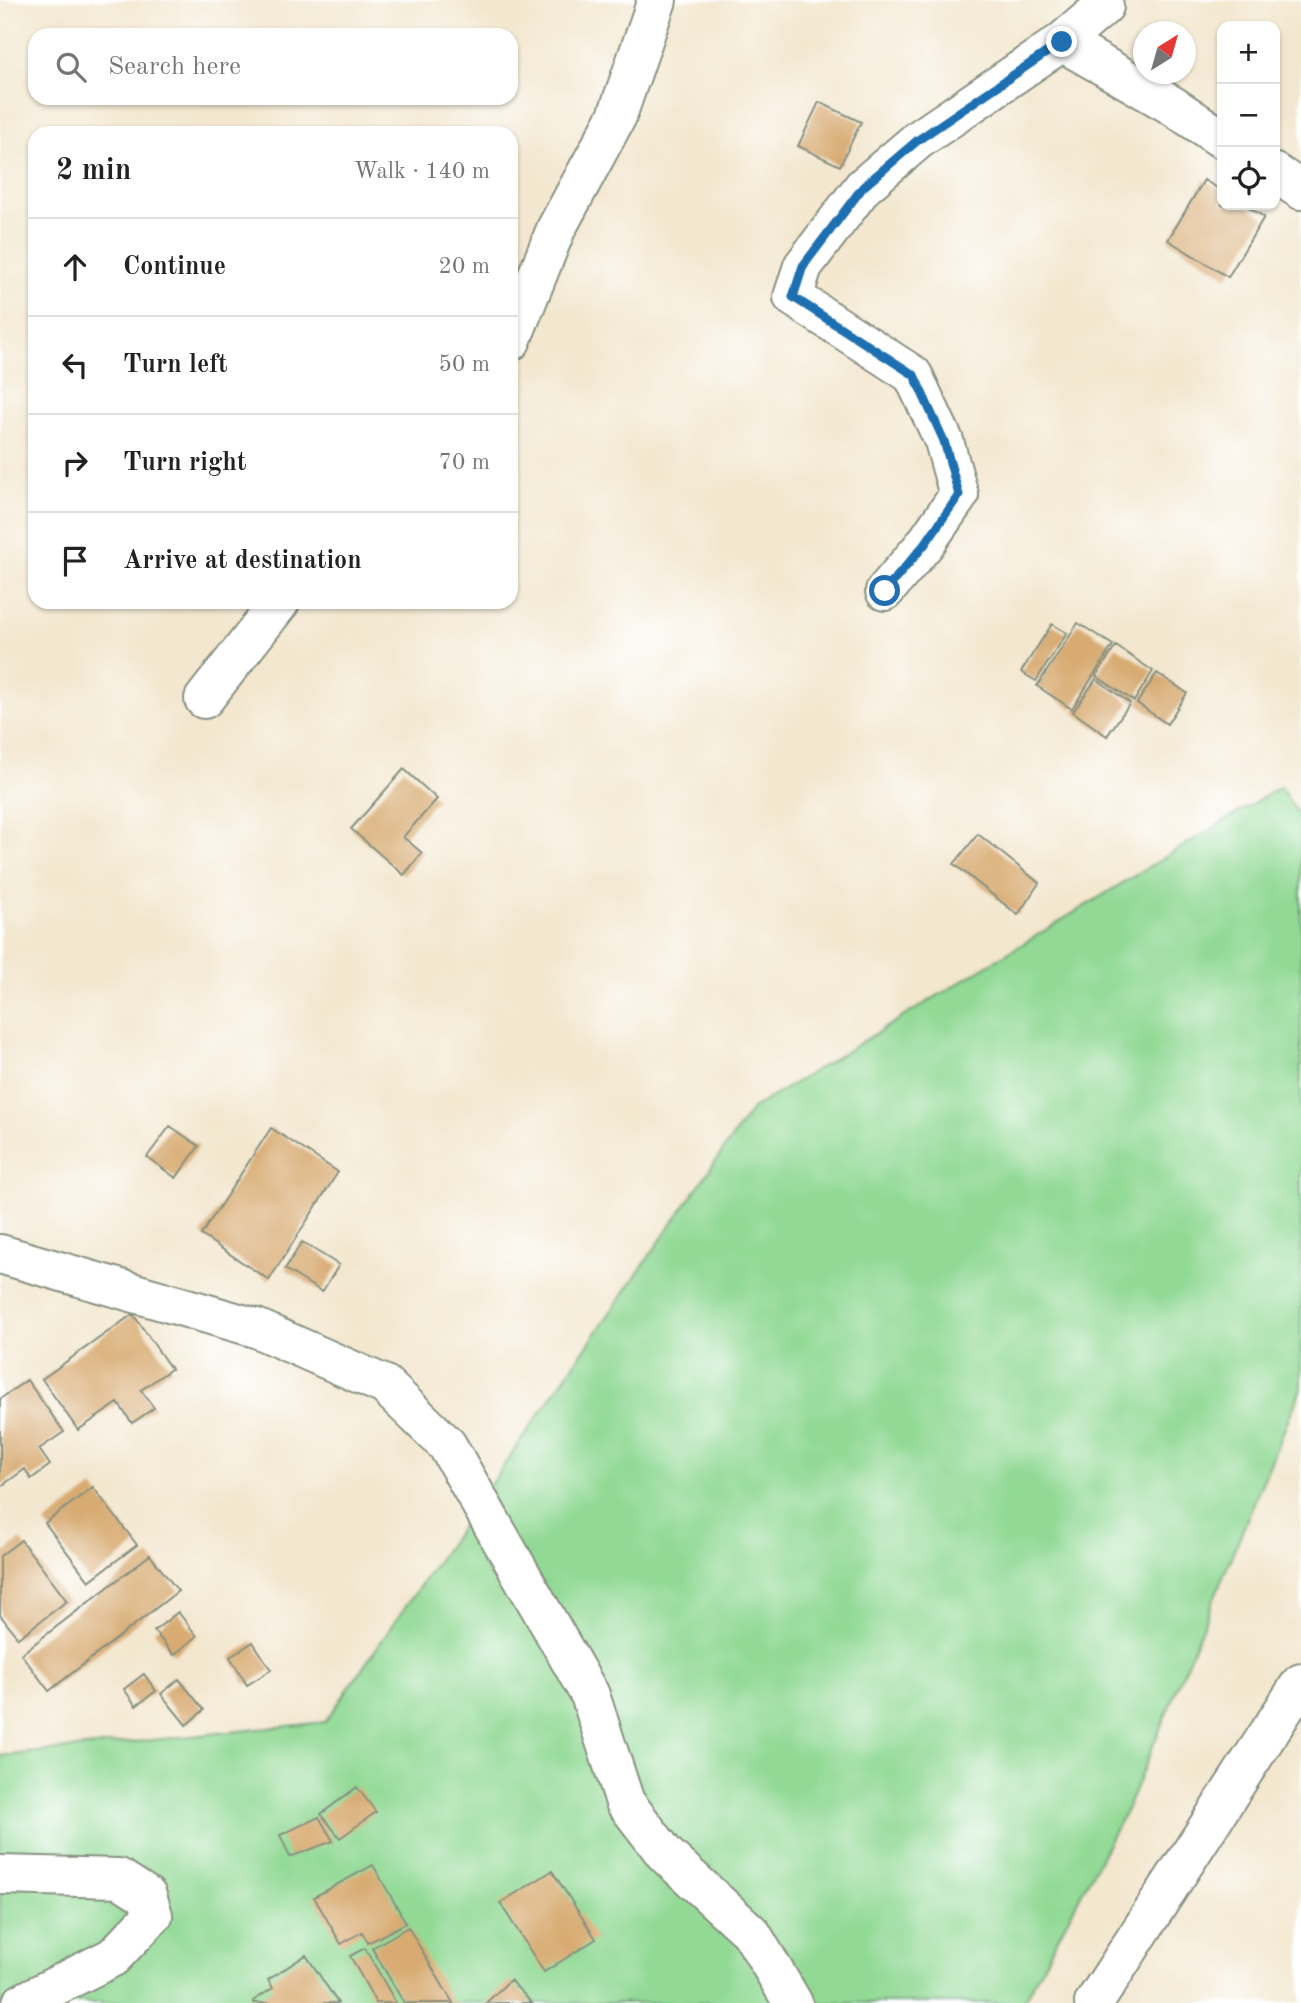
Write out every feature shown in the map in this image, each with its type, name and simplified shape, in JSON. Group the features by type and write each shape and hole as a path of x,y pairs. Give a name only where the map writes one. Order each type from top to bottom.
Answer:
{"street":[{"path":"518,324 556,229 617,116 657,0"},
{"path":"885,591 925,544 959,495 944,441 914,375 793,297 803,266 863,187 918,140 1062,42 1104,6 1103,0"},
{"path":"1062,42 1173,106 1217,136"},
{"path":"1280,176 1301,190"},
{"path":"204,699 275,609"},
{"path":"0,1254 256,1328 385,1385 447,1445 590,1695 625,1802 665,1854 752,1934 793,2003"},
{"path":"1094,2003 1301,1683"},
{"path":"0,1875 120,1878 147,1896 153,1915 113,1957 22,2003"}],"green space":[{"path":"1280,787 1301,818 1301,1389 1128,1806 1023,2003 0,2003 0,1756 325,1722 752,1109"}],"building":[{"path":"819,102 861,122 840,166 798,146"},
{"path":"1204,180 1217,188 1217,210 1253,210 1264,217 1228,277 1168,240"},
{"path":"1078,623 1113,645 1072,709 1037,686"},
{"path":"1052,624 1067,633 1036,681 1021,672"},
{"path":"1116,646 1153,671 1134,701 1096,676"},
{"path":"1157,673 1187,693 1167,724 1137,703"},
{"path":"1096,679 1130,703 1107,736 1073,712"},
{"path":"404,769 437,799 403,837 422,853 404,875 351,829"},
{"path":"978,834 1039,883 1018,915 954,864"},
{"path":"170,1126 199,1146 176,1178 147,1157"},
{"path":"271,1128 338,1172 269,1280 201,1235"},
{"path":"302,1242 339,1265 322,1292 285,1269"},
{"path":"133,1314 171,1369 141,1390 154,1408 132,1423 118,1403 78,1430 42,1379"},
{"path":"27,1380 64,1432 39,1449 50,1465 31,1479 25,1469 0,1487 0,1399"},
{"path":"93,1487 137,1545 89,1581 45,1523"},
{"path":"21,1540 67,1601 18,1638 0,1615 0,1556"},
{"path":"150,1555 178,1591 49,1691 21,1654"},
{"path":"178,1612 197,1636 174,1655 154,1631"},
{"path":"253,1642 271,1670 247,1685 230,1657"},
{"path":"144,1674 156,1691 136,1706 124,1689"},
{"path":"179,1679 204,1710 186,1725 161,1694"},
{"path":"357,1787 376,1812 340,1838 321,1814"},
{"path":"319,1817 333,1841 290,1857 280,1835"},
{"path":"373,1865 406,1923 368,1943 362,1932 341,1944 314,1897"},
{"path":"552,1871 596,1939 544,1972 500,1903"},
{"path":"408,1927 453,2003 404,2003 372,1948"},
{"path":"365,1948 396,2003 376,2003 350,1956"},
{"path":"306,1955 338,2003 254,2003 253,2001 273,1988 268,1980"},
{"path":"510,1980 532,2003 486,2003"}],"route":[{"path":"885,591 925,544 959,495 944,441 914,375 793,297 803,266 863,187 918,140 1062,42"}]}
